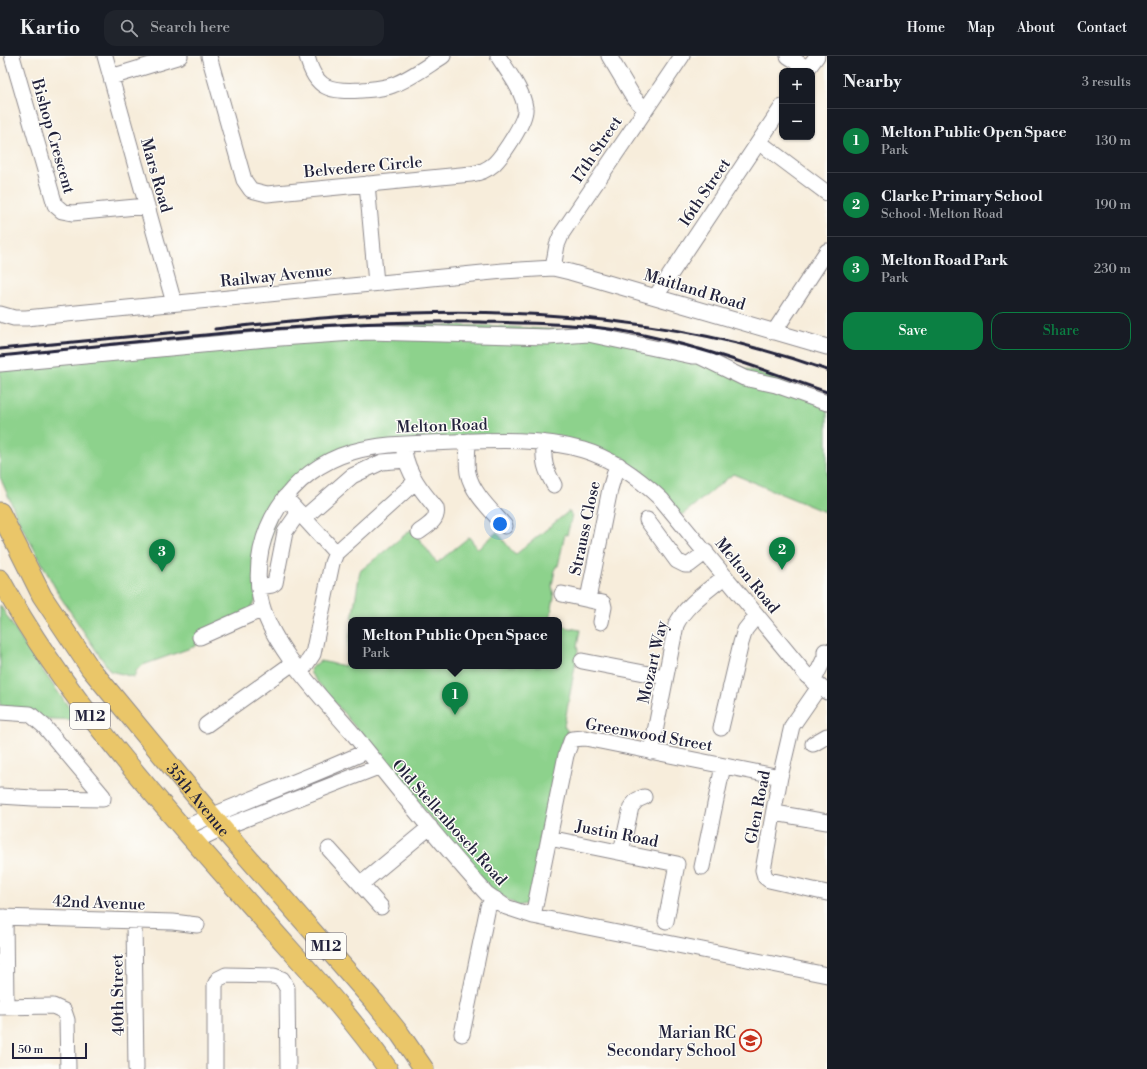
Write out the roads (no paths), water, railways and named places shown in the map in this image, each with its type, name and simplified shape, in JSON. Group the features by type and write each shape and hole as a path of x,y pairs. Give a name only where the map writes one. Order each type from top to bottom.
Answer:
{"main road":[{"name":"35th Avenue","path":"0,512 42,596 86,662 218,821 376,1004 400,1034 424,1069"},
{"name":"35th Avenue","path":"0,579 37,644 74,695 190,835 330,995 388,1069"}],"street":[{"name":"Bishop Crescent","path":"12,56 55,205 62,211 72,213 148,206"},
{"name":"Mars Road","path":"105,56 174,303"},
{"path":"111,77 180,56"},
{"name":"Belvedere Circle","path":"209,56 244,180 255,193 267,194 471,174 483,171 494,164 519,127 526,110 521,96 498,56"},
{"path":"307,56 312,72 320,82 333,90 344,91 393,85 444,56"},
{"path":"609,56 634,98 645,110"},
{"name":"17th Street","path":"553,268 557,245 562,233 682,56"},
{"path":"788,56 804,68"},
{"path":"808,68 816,56"},
{"name":"16th Street","path":"656,296 779,112"},
{"path":"759,142 827,193"},
{"path":"367,184 376,284"},
{"path":"774,332 827,251"},
{"name":"Railway Avenue","path":"1,315 20,318 502,271 553,268"},
{"name":"Maitland Road","path":"553,268 656,296 827,347"},
{"path":"0,364 266,339 368,332 548,337 588,334 692,356 699,356 744,378 776,385 827,403"},
{"name":"Melton Road","path":"378,767 367,751 297,667 272,631 263,609 259,587 259,562 264,538 273,516 285,497 306,476 332,459 362,449 403,444 510,440 584,450 618,465 644,483 662,500 757,615 820,687"},
{"path":"468,441 467,471 470,479 474,488 505,526"},
{"path":"403,444 406,460 415,482 436,508 437,512 434,520 419,532"},
{"path":"544,444 543,461 546,471 554,485"},
{"path":"259,587 272,585 275,583 285,532 302,514 352,476 382,462 406,460"},
{"name":"Strauss Close","path":"588,599 610,489 618,465"},
{"path":"206,725 297,667 313,654 332,563 336,553 415,482"},
{"path":"285,497 336,553"},
{"path":"647,520 678,561 682,564 689,565 706,552"},
{"name":"Mozart Way","path":"651,752 673,635 681,615 725,576"},
{"name":"Strauss Close","path":"562,594 602,603 604,606 601,622"},
{"path":"200,638 263,609"},
{"path":"721,728 745,630 757,615"},
{"name":"Glen Road","path":"825,651 820,687 792,726 780,777 763,870 765,877 776,883 827,893"},
{"path":"582,661 665,677"},
{"path":"0,712 30,714 44,726 103,796 103,799 0,796"},
{"path":"813,744 827,736"},
{"name":"Greenwood Street","path":"533,916 566,756 572,739 585,738 780,777"},
{"name":"Old Stellenbosch Road","path":"190,835 367,751"},
{"path":"702,867 723,766"},
{"name":"Old Stellenbosch Road","path":"218,821 378,767 472,877 495,899 506,907 533,916 827,975"},
{"path":"621,852 631,807 637,800 644,797"},
{"path":"774,813 827,822"},
{"path":"361,884 430,827"},
{"name":"Justin Road","path":"549,838 677,864 666,921"},
{"path":"329,849 381,907"},
{"path":"462,1034 488,907 495,899"},
{"path":"2,917 3,1007 53,1006 64,1011 68,1020 68,1069"},
{"name":"42nd Avenue","path":"2,917 134,921 197,925"},
{"name":"40th Street","path":"134,921 136,1069"},
{"path":"215,1069 214,985 221,977 274,976 284,982 287,988 288,1069"}],"railway":[{"path":"215,329 314,319 388,314 466,312 571,317 623,322 675,330 727,341 777,354 827,370"},
{"path":"0,356 179,337 299,327 419,322 548,324 617,330 671,341 724,356 827,392"},
{"path":"0,349 189,331"}],"place":[{"name":"Clarke Primary School","path":"782,570"},
{"name":"Melton Road Park","path":"162,572"},
{"name":"Melton Public Open Space","path":"455,715"},
{"name":"Marian RC Secondary School","path":"751,1041"}]}
